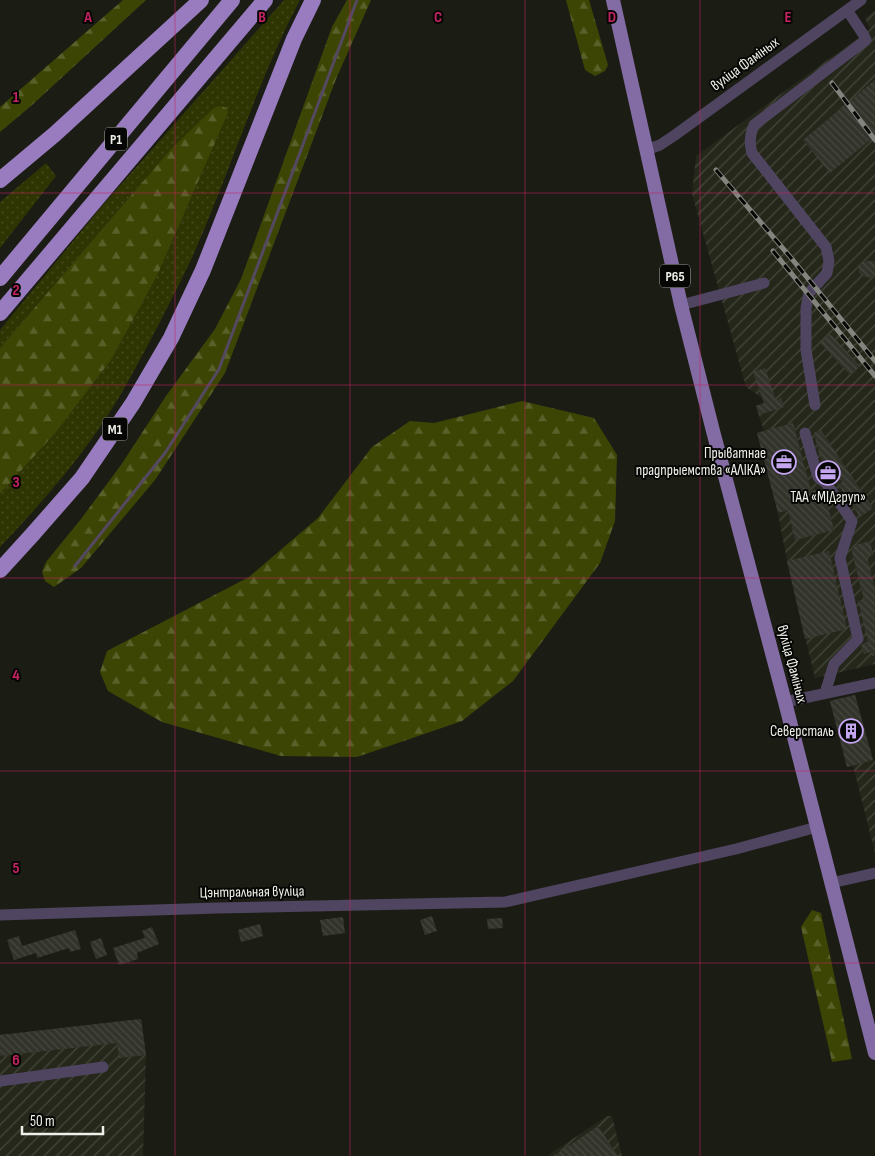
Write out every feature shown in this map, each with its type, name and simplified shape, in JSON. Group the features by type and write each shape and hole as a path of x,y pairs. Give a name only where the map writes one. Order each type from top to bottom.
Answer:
{"highway":[{"path":"0,180 62,128 201,0"},
{"name":"Р1","path":"0,278 232,0"},
{"name":"Р1","path":"0,313 265,0"},
{"name":"М1","path":"0,570 82,478 133,403 171,338 203,270 294,38 313,0"}],"main road":[{"name":"Р65","path":"613,0 681,305"},
{"name":"вуліца Фаміных","path":"681,305 874,1049"}],"street":[{"name":"вуліца Фаміных","path":"646,150 668,140 860,0"},
{"path":"815,405 806,350 806,308 809,293 827,273 829,261 826,247 752,153 749,144 754,125 858,46 870,43 847,10"},
{"path":"681,305 764,283"},
{"path":"805,433 818,477 826,483 852,521 840,558 858,639 834,664 825,693"},
{"path":"785,702 875,683"},
{"name":"Цэнтральная вуліца","path":"0,915 208,908 506,902 736,849 817,827"},
{"path":"831,883 875,873"},
{"path":"0,1081 103,1067"}],"shaded area":[{"path":"875,10 875,664 815,678 787,561 778,513 757,432 764,431 756,406 764,403 762,398 746,387 692,194 696,156 870,29 865,18"},
{"name":"Северсталь","path":"855,695 873,760 875,760 875,853 853,766 847,767 830,701"},
{"path":"141,1019 146,1055 143,1156 0,1156 0,1035"},
{"path":"607,1116 612,1116 622,1156 547,1156"}],"green space":[{"path":"123,0 146,0 31,106 0,132 0,107"},
{"path":"284,0 300,0 256,97 190,262 149,343 114,406 84,450 43,500 0,547 0,494 57,431 111,360 157,276 228,113 226,108 170,150 0,348 0,330 102,206"},
{"path":"347,0 371,0 336,79 225,373 155,480 81,568 54,587 45,581 42,572 46,562 121,465 166,396 215,329 241,279 332,27"},
{"path":"566,0 589,0 608,65 605,71 595,76 585,70"},
{"path":"221,106 227,108 228,113 157,276 111,360 57,431 0,494 0,348 170,150 214,108"},
{"path":"46,163 56,176 0,248 0,202"},
{"path":"522,401 594,418 617,455 615,521 600,563 513,681 462,721 357,757 281,756 162,722 108,691 100,672 107,651 249,577 318,518 372,447 410,421 434,423"},
{"path":"812,910 821,913 852,1059 832,1062 801,927"}],"building":[{"path":"875,80 875,136 830,173 803,140"},
{"path":"865,261 875,261 875,278 865,277 860,274 859,266"},
{"path":"830,334 860,366 850,375 820,343"},
{"path":"765,368 776,400 781,398 784,407 759,415 756,406 764,403 753,372"},
{"name":"Прыватнае прадпрыемства «АЛІКА»","path":"793,423 811,491 821,489 825,495 834,530 795,540 788,510 778,513 757,433"},
{"path":"820,429 873,508 860,517 838,484 844,482 833,476 820,457 814,433"},
{"path":"870,541 873,555 867,556 875,590 875,655 872,656 871,652 864,654 861,646 868,642 858,601 864,600 851,548 852,546"},
{"path":"829,551 847,629 805,639 787,561"},
{"name":"Северсталь","path":"855,695 873,760 847,767 830,701"},
{"path":"432,916 437,931 425,935 420,920"},
{"path":"343,917 345,933 323,936 320,920"},
{"path":"502,918 503,928 488,929 487,919"},
{"path":"260,924 263,936 241,942 238,930"},
{"path":"152,927 159,944 137,953 138,959 119,965 113,948 145,938 142,931"},
{"path":"75,930 81,949 70,952 69,948 37,958 36,953 14,960 7,940 19,936 22,946"},
{"path":"101,938 107,955 96,959 90,942"},
{"path":"141,1019 146,1055 119,1058 117,1043 0,1056 0,1035"},
{"path":"598,1126 618,1156 554,1156"}],"waterway":[{"path":"75,566 165,453 219,369 357,0"}],"railway":[{"path":"832,83 875,140"},
{"path":"716,170 875,361"},
{"path":"773,251 875,376"}],"place":[{"name":"Прыватнае прадпрыемства «АЛІКА»","path":"784,462"},
{"name":"ТАА «МІДгруп»","path":"828,473"},
{"name":"Северсталь","path":"851,731"}]}
